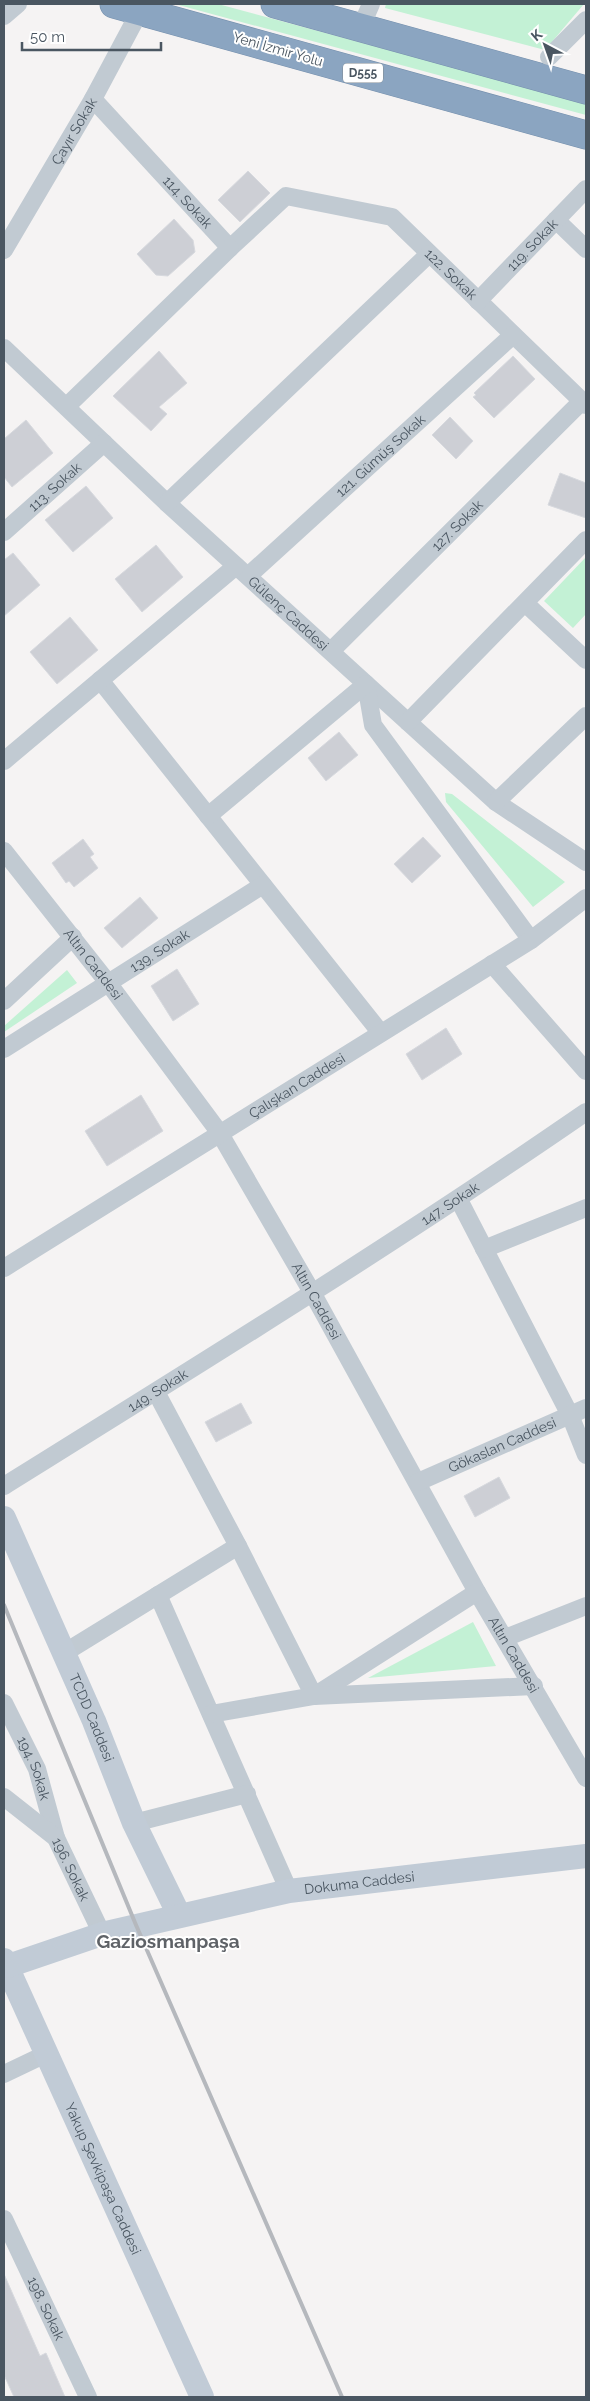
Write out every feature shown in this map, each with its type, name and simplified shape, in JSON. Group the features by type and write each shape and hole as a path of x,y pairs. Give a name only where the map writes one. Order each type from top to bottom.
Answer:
{"highway":[{"path":"275,4 366,16 586,90"},
{"name":"Yeni İzmir Yolu","path":"127,7 586,135"}],"main road":[{"name":"TCDD Caddesi","path":"4,1518 94,1720 134,1823 180,1915"},
{"name":"Dokuma Caddesi","path":"5,1964 136,1925 290,1891 586,1856"},
{"name":"Yakup Şevkipaşa Caddesi","path":"5,1964 48,2053 202,2397"}],"street":[{"path":"4,16 18,4"},
{"name":"Çayır Sokak","path":"4,250 93,99 127,7"},
{"path":"548,56 586,20"},
{"name":"114. Sokak","path":"93,99 230,248"},
{"name":"119. Sokak","path":"478,301 586,189"},
{"name":"122. Sokak","path":"230,248 286,196 392,218 584,403"},
{"path":"556,220 586,249"},
{"path":"67,406 230,248"},
{"path":"167,503 429,254"},
{"name":"121. Gümüş Sokak","path":"4,761 100,680 242,571 513,336"},
{"name":"Gülenç Caddesi","path":"4,348 167,503 496,802 586,862"},
{"name":"127. Sokak","path":"331,651 584,403"},
{"name":"113. Sokak","path":"4,532 104,443"},
{"path":"408,722 526,604 586,540"},
{"path":"526,604 582,649"},
{"path":"100,680 380,1032"},
{"path":"208,816 366,684"},
{"path":"366,684 372,725 531,940"},
{"path":"496,802 586,716"},
{"name":"Altın Caddesi","path":"4,851 109,984 219,1132 313,1294 477,1592 534,1686 586,1778"},
{"name":"139. Sokak","path":"4,1049 263,886"},
{"name":"Çalışkan Caddesi","path":"4,1268 219,1132 531,940 586,898"},
{"path":"4,1000 73,938"},
{"path":"492,964 586,1071"},
{"name":"147. Sokak","path":"313,1294 458,1200 586,1112"},
{"path":"458,1200 484,1249 578,1412 586,1455"},
{"path":"484,1249 586,1208"},
{"name":"149. Sokak","path":"4,1486 313,1294"},
{"path":"156,1392 238,1546 314,1696"},
{"name":"Gökaslan Caddesi","path":"418,1482 578,1412"},
{"path":"64,1653 238,1546"},
{"path":"314,1696 477,1592"},
{"path":"158,1595 290,1891"},
{"path":"505,1638 586,1606"},
{"path":"211,1714 314,1696 534,1686"},
{"name":"194. Sokak","path":"4,1703 37,1769 56,1838"},
{"path":"134,1823 247,1794"},
{"name":"196. Sokak","path":"4,1797 56,1838 102,1934"},
{"path":"4,2074 48,2053"},
{"name":"198. Sokak","path":"4,2219 88,2397"}],"green space":[{"path":"175,4 218,4 586,103 586,115"},
{"path":"386,4 584,4 545,50 385,8"},
{"path":"586,557 586,614 573,628 544,601"},
{"path":"445,793 452,794 565,882 533,907 446,802"},
{"path":"67,970 77,983 4,1032 4,1026"},
{"path":"473,1622 496,1666 368,1678"}],"building":[{"path":"248,171 270,193 240,222 218,200"},
{"path":"174,219 193,240 195,252 168,276 156,275 137,254"},
{"path":"159,351 187,383 159,407 167,414 151,431 113,396"},
{"path":"513,356 535,379 494,418 473,397 476,395 474,393"},
{"path":"450,417 473,441 456,459 432,435"},
{"path":"26,420 53,453 12,487 4,477 4,439"},
{"path":"560,473 586,483 586,518 548,505"},
{"path":"86,486 113,518 73,552 45,520"},
{"path":"156,545 183,577 142,612 115,579"},
{"path":"13,553 40,585 4,616 4,560"},
{"path":"70,617 98,650 57,684 30,652"},
{"path":"339,732 358,755 326,781 308,758"},
{"path":"423,837 441,856 412,883 394,864"},
{"path":"83,839 94,854 90,857 98,868 74,887 69,881 66,883 52,863"},
{"path":"140,897 158,918 122,948 104,928"},
{"path":"177,969 199,1004 173,1021 151,986"},
{"path":"446,1028 462,1054 422,1080 406,1054"},
{"path":"141,1095 163,1131 107,1166 85,1131"},
{"path":"241,1403 252,1423 216,1442 205,1422"},
{"path":"499,1477 510,1498 475,1517 464,1496"},
{"path":"4,2274 40,2356 46,2353 65,2397 14,2397 4,2375"}],"railway":[{"path":"4,1605 136,1925 342,2397"}],"district":[{"name":"Gaziosmanpaşa","path":"168,1941"}]}
